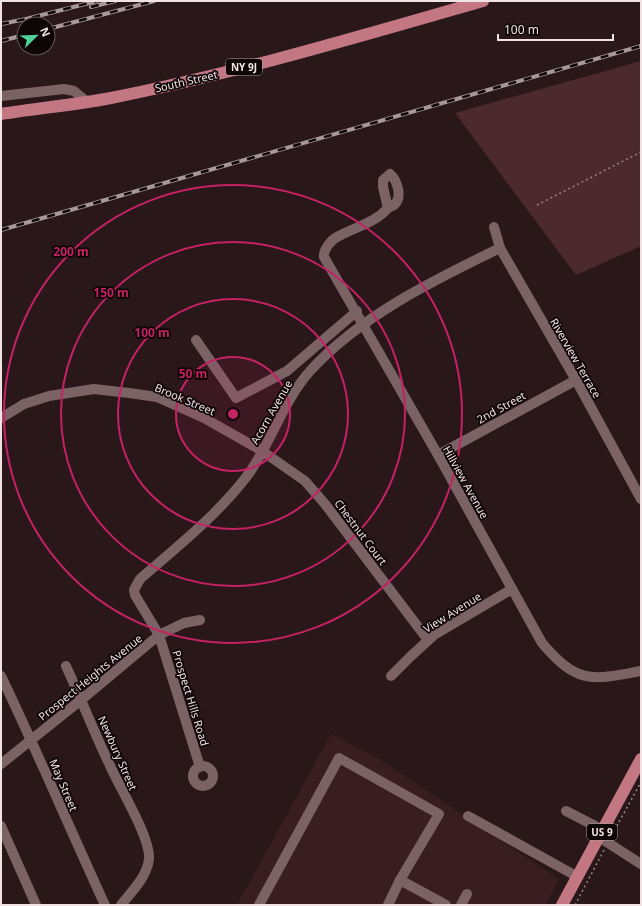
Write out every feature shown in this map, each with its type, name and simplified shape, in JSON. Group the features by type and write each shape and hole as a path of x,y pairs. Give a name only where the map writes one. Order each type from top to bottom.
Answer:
{"main road":[{"name":"South Street","path":"1,114 111,98 217,74 483,1"},
{"name":"US 9","path":"562,905 641,759"}],"street":[{"path":"1,96 64,89 74,91 86,101"},
{"name":"Hillview Avenue","path":"388,208 383,214 362,226 335,237 324,251 324,254 542,643 560,663 571,671 593,678 610,677 641,671"},
{"name":"Riverview Terrace","path":"494,227 500,248 576,380 641,499"},
{"name":"Acorn Avenue","path":"159,635 137,600 134,590 140,579 201,525 235,491 250,471 262,451 294,392 310,371 328,353 363,324 432,282 500,248"},
{"path":"196,340 236,398 287,371 356,311"},
{"name":"2nd Street","path":"438,455 576,380"},
{"name":"Brook Street","path":"1,418 24,404 49,396 94,389 129,393 157,397 204,418 262,451"},
{"name":"Chestnut Court","path":"262,451 305,481 325,504 428,640"},
{"name":"View Avenue","path":"391,676 428,640 443,629 512,589"},
{"name":"Prospect Heights Avenue","path":"1,764 159,635 184,623 200,620"},
{"name":"Prospect Hills Road","path":"159,635 200,767"},
{"name":"Newbury Street","path":"66,666 112,772 144,836 149,850 149,860 146,871 138,884 121,905"},
{"name":"May Street","path":"1,676 32,740 74,838 105,905"},
{"path":"259,905 339,758 438,814 400,880 388,905"},
{"path":"566,811 601,833 641,864"},
{"path":"468,816 578,877"},
{"path":"1,826 36,905"},
{"path":"400,880 446,905"},
{"path":"461,905 467,894"}],"path":[{"path":"537,205 641,152"}],"shaded area":[{"path":"641,61 641,246 576,275 455,113"},
{"path":"331,734 376,757 559,879 546,905 237,905"}],"railway":[{"path":"1,24 97,1"},
{"path":"91,7 115,1"},
{"path":"56,27 154,1"},
{"path":"1,41 16,37"},
{"path":"1,230 641,46"}]}
